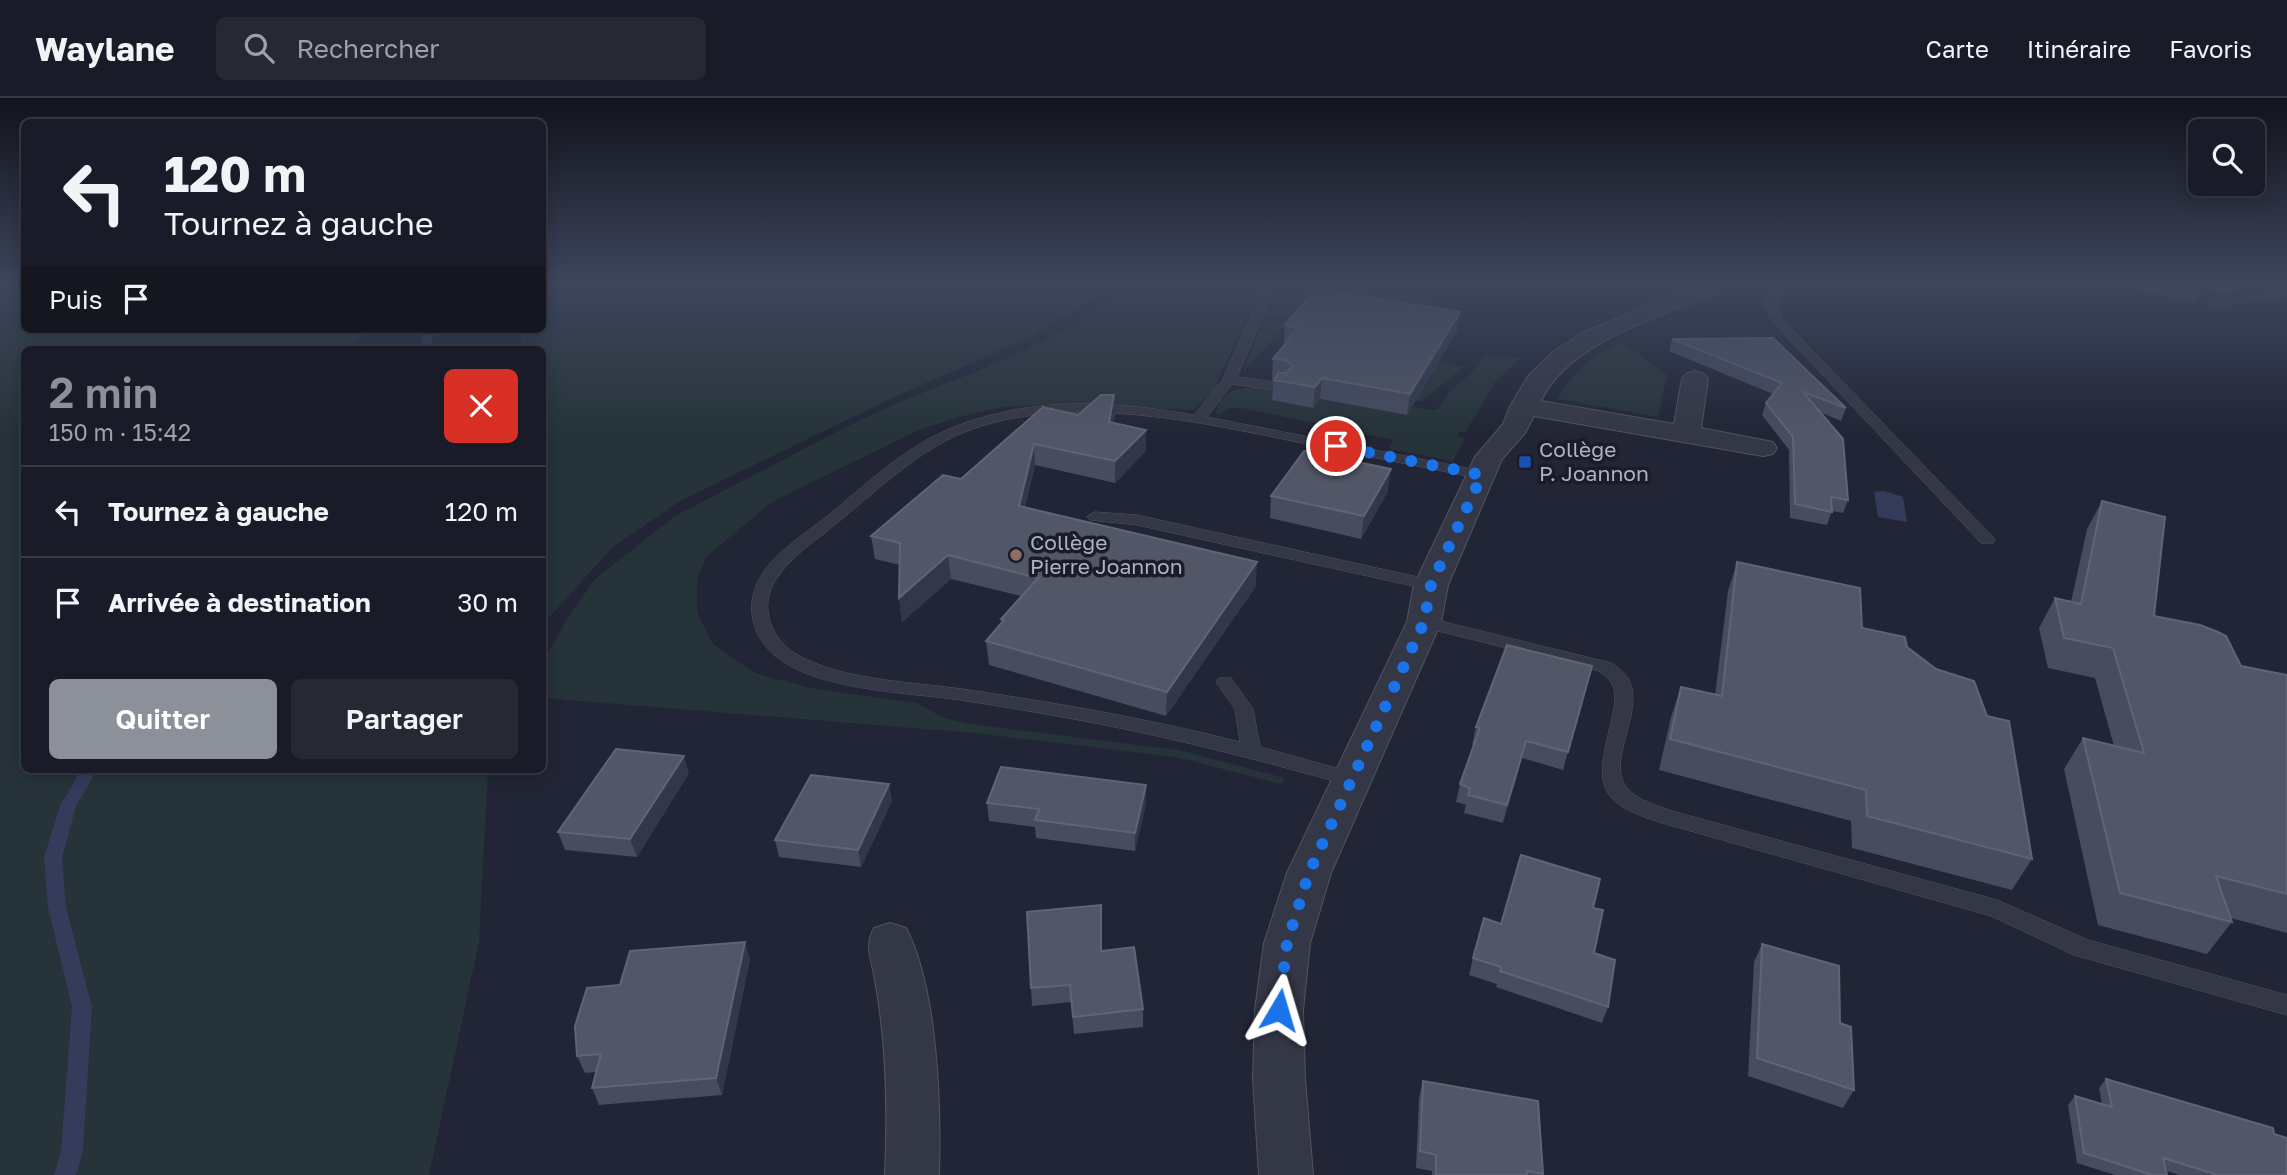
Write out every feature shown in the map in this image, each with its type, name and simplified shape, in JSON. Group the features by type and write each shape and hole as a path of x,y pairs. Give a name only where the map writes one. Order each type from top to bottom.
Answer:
{"street":[{"path":"1286,1175 1279,1080 1279,1010 1287,943 1309,873 1424,622 1431,585 1489,457 1514,427 1538,380 1562,357 1594,336"},
{"path":"1686,434 1695,379"},
{"path":"1523,406 1763,448"},
{"path":"890,942 904,994 912,1060 915,1114 912,1175"}],"lane":[{"path":"1198,419 1228,380 1248,336"},
{"path":"1793,336 1987,540"},
{"path":"1228,380 1283,387"},
{"path":"1351,779 1251,752 1102,718 848,679 815,670 788,658 773,646 761,625 759,604 766,582 787,556 915,451 967,425 1002,415 1069,408 1138,411 1198,419 1482,475"},
{"path":"1095,517 1137,520 1431,585"},
{"path":"1424,622 1617,672 1626,691 1611,767 1611,781 1620,795 1637,806 1666,817 1997,909 2082,948 2287,1005"},
{"path":"1226,682 1244,709 1251,752"}],"shaded area":[{"path":"0,336 362,336 355,343 357,346 21,346 21,773 488,773 479,942 429,1175 0,1175"},
{"path":"521,336 1032,336 890,399 682,500 614,546 546,621 546,346 521,346"},
{"path":"1054,336 1238,336 1213,391 1194,410 1052,404 1003,407 962,416 919,430 784,496 767,506 706,557 697,579 697,612 713,644 755,673 811,688 917,703 944,718 971,724 1179,750 1285,778 1281,784 1175,757 974,733 546,698 546,656 595,579 675,516 846,427 1019,354"},
{"path":"1257,336 1276,336 1243,372"},
{"path":"1621,341 1667,375 1658,417 1557,399 1584,366"},
{"path":"1493,355 1520,358 1495,382 1465,433 1460,432 1457,436 1465,438 1453,461 1389,449 1393,440 1243,408 1230,408 1218,415 1216,413 1221,401 1229,393 1254,387 1407,415 1412,407 1434,410 1438,409 1449,392 1473,371 1483,357"},
{"path":"1438,362 1464,367 1421,401 1415,401"}],"water":[{"path":"1884,491 1903,497 1907,522 1878,517 1874,492"}],"building":[{"path":"1291,336 1445,336 1410,394 1322,378 1315,387 1274,380 1279,373 1286,373 1293,366 1285,360 1273,359"},
{"path":"1773,338 1846,408 1803,392 1843,439 1848,500 1831,497 1832,512 1795,504 1793,437 1766,403 1782,383 1672,339"},
{"path":"1101,395 1114,395 1109,422 1146,430 1115,461 1034,444 1019,506 1257,562 1167,692 986,641 1004,620 1001,619 1038,578 948,555 899,598 900,543 871,536 943,475 961,479 1043,407 1078,415"},
{"path":"1304,451 1391,469 1364,516 1271,496"},
{"path":"2102,501 2165,517 2154,616 2200,625 2218,632 2226,636 2241,666 2287,675 2287,894 2216,876 2232,922 2120,893 2083,738 2144,753 2113,648 2064,638 2055,598 2081,604"},
{"path":"1737,562 1860,588 1862,628 1905,637 1907,647 1936,669 1974,681 1987,716 2009,721 2032,859 1867,816 1866,790 1670,739 1681,687 1722,696"},
{"path":"1507,645 1592,666 1568,752 1526,741 1507,805 1468,795 1470,788 1460,784 1480,728 1476,727"},
{"path":"616,749 684,756 630,839 558,832"},
{"path":"1001,767 1146,785 1135,833 1035,820 1039,809 987,803"},
{"path":"811,775 889,784 858,850 775,840"},
{"path":"1521,855 1600,879 1593,908 1603,910 1594,953 1615,960 1608,1007 1500,971 1501,967 1473,958 1484,918 1501,924"},
{"path":"1101,905 1101,951 1134,947 1143,1009 1073,1017 1070,985 1031,988 1027,912"},
{"path":"745,942 716,1078 592,1088 601,1054 577,1056 575,1026 587,988 620,985 630,951"},
{"path":"1762,944 1839,966 1840,1023 1851,1027 1854,1090 1757,1058"},
{"path":"2106,1079 2273,1128 2274,1134 2287,1138 2287,1175 2218,1175 2163,1158 2167,1175 2152,1175 2084,1153 2075,1096 2112,1107"},
{"path":"1423,1081 1538,1101 1543,1174 1527,1171 1527,1175 1436,1175 1436,1155 1420,1151"}],"waterway":[{"path":"426,346 428,336"},
{"path":"65,1175 72,1151 82,1007 57,907 53,857 68,806 87,773"}],"place":[{"name":"Collège P. Joannon","path":"1525,462"},
{"name":"Collège Pierre Joannon","path":"1016,555"}],"route":[{"path":"1279,1010 1287,943 1309,873 1424,622 1431,585 1482,475 1336,446"}]}
